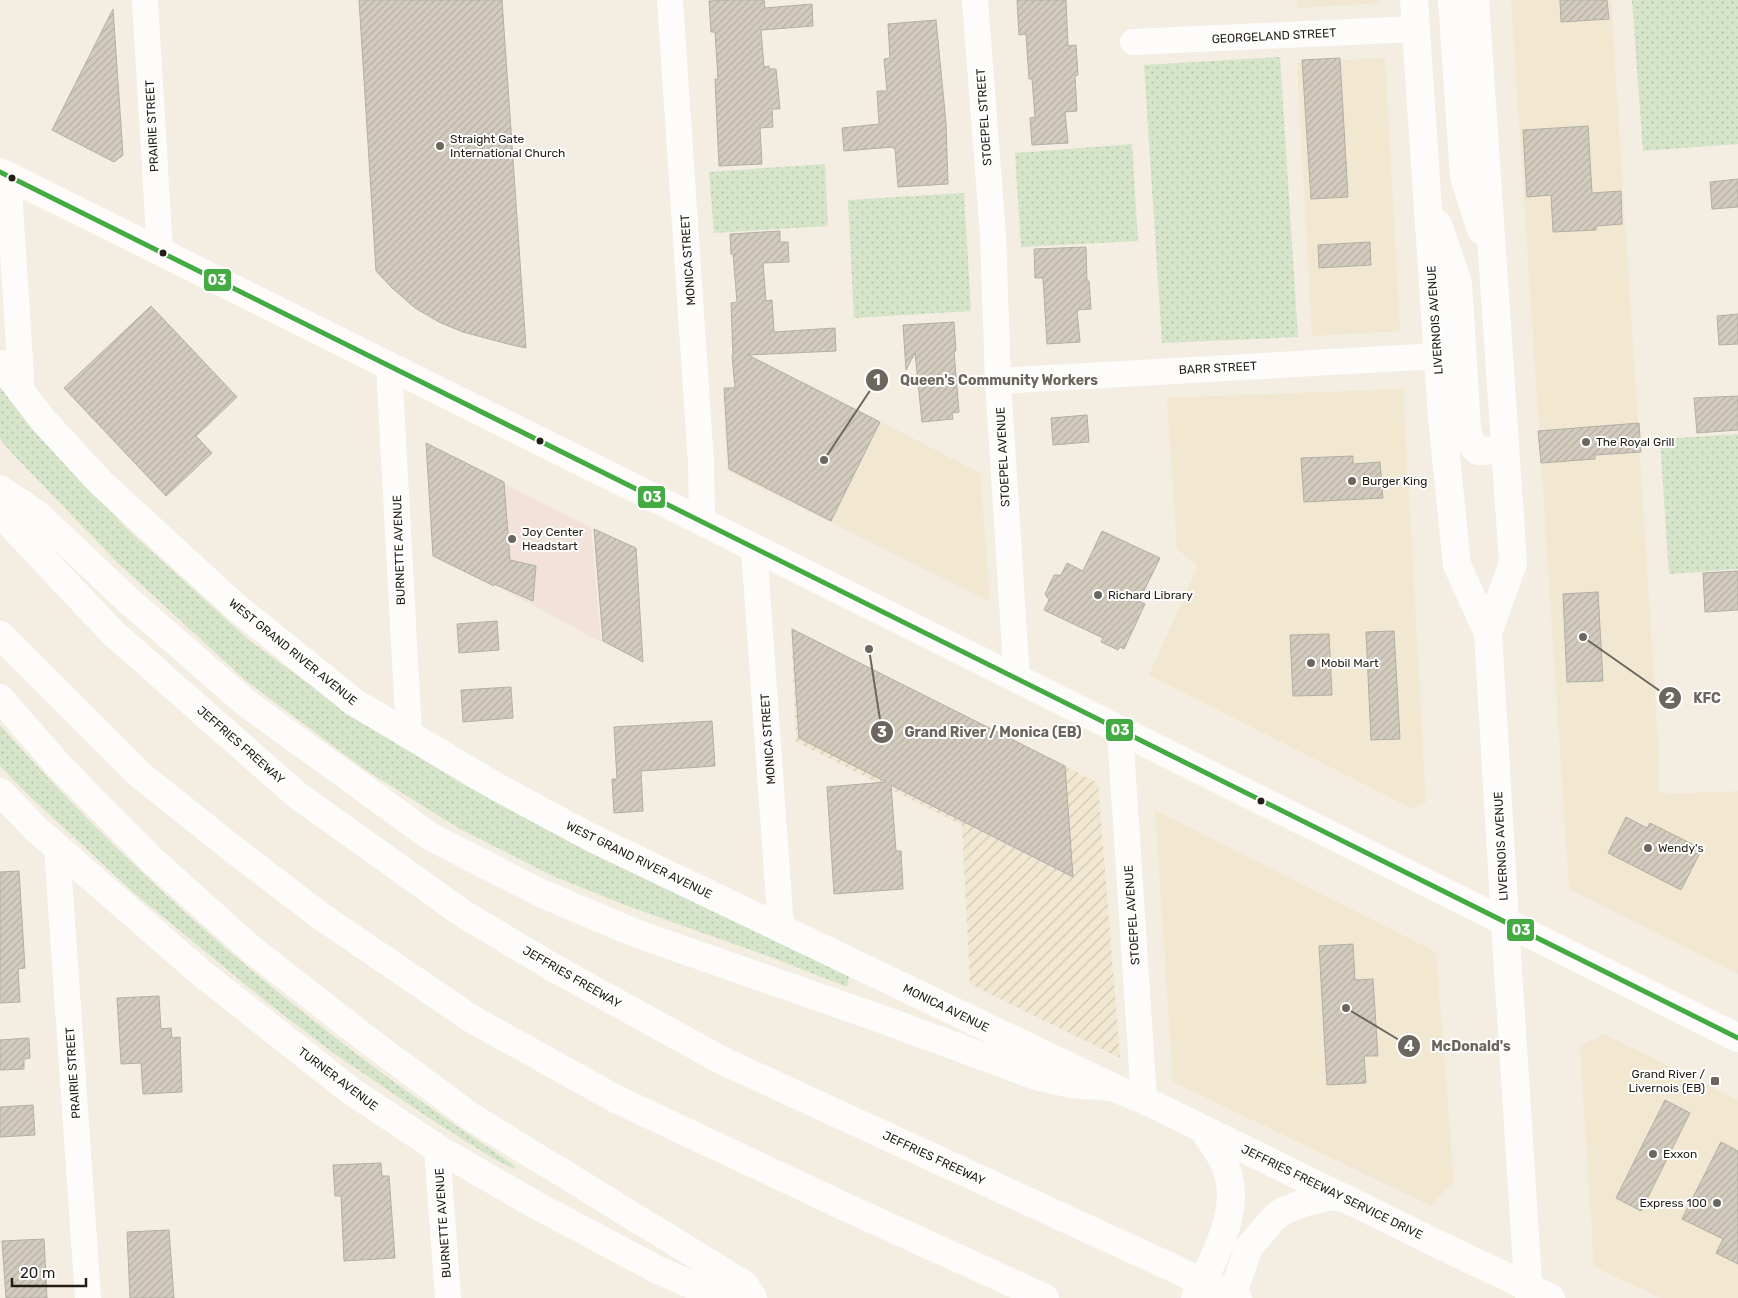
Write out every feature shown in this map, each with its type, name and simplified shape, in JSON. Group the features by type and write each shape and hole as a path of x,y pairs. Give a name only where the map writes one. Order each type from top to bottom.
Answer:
{"main road":[{"name":"LIVERNOIS AVENUE","path":"1414,0 1438,356 1456,565 1488,633 1505,922 1536,1294"},
{"path":"1452,0 1464,177 1494,272"},
{"name":"LIVERNOIS AVENUE","path":"1475,0 1512,562 1488,633"},
{"path":"4,174 702,520 754,548 1738,1038"},
{"path":"1426,188 1458,283 1467,427 1470,440 1478,451 1505,450"},
{"name":"WEST GRAND RIVER AVENUE","path":"0,364 42,419 101,483 235,606 354,702 497,787 590,837 781,929"},
{"path":"0,489 37,514 129,601 246,703 431,837 543,894 635,933 887,1021 1036,1076 1071,1084 1112,1086"},
{"name":"JEFFRIES FREEWAY","path":"0,513 112,633 290,788 462,913 554,968 721,1060 1238,1298"},
{"path":"0,635 140,774 233,849 322,917 472,1019 616,1098 852,1210 1046,1298"},
{"path":"0,698 59,766 125,833 152,860 250,948 369,1041 473,1118 745,1285 753,1298"},
{"name":"TURNER AVENUE","path":"0,792 37,830 200,972 351,1091 437,1148 534,1204 643,1262 722,1298"},
{"name":"MONICA AVENUE","path":"781,929 1112,1086"},
{"name":"JEFFRIES FREEWAY SERVICE DRIVE","path":"1112,1086 1202,1128 1536,1294"},
{"path":"1195,1298 1227,1227 1231,1208 1228,1174 1222,1159 1202,1128"},
{"path":"1231,1298 1249,1246 1273,1219 1283,1211 1306,1202 1333,1196 1344,1198"}],"street":[{"name":"PRAIRIE STREET","path":"145,0 160,252"},
{"name":"MONICA STREET","path":"670,0 700,454 702,520"},
{"name":"STOEPEL STREET","path":"975,0 993,235"},
{"name":"GEORGELAND STREET","path":"1133,42 1416,29"},
{"path":"4,174 22,391"},
{"name":"STOEPEL AVENUE","path":"993,235 998,381 1018,680"},
{"name":"BARR STREET","path":"998,381 1438,356"},
{"name":"BURNETTE AVENUE","path":"389,366 408,734"},
{"name":"MONICA STREET","path":"754,548 781,929"},
{"name":"STOEPEL AVENUE","path":"1120,731 1144,1100"},
{"name":"PRAIRIE STREET","path":"57,848 88,1298"},
{"name":"BURNETTE AVENUE","path":"437,1148 448,1298"}],"shaded area":[{"path":"1297,0 1379,0 1379,3 1298,8"},
{"path":"1511,0 1611,0 1659,756 1658,790 1668,794 1738,791 1738,974 1569,889"},
{"path":"1385,58 1400,331 1312,336 1297,63"},
{"path":"802,381 980,473 990,602 727,471 723,387"},
{"path":"1403,389 1426,802 1413,809 1149,675 1198,566 1177,549 1167,398"},
{"name":"Joy Center Headstart","path":"429,447 591,527 601,642 432,551"},
{"path":"791,628 1098,783 1120,1058 970,984 962,825 796,742"},
{"path":"1155,810 1436,952 1454,1182 1431,1206 1173,1082"},
{"path":"1604,1034 1738,1100 1738,1298 1661,1298 1594,1267 1580,1046"}],"green space":[{"path":"1632,0 1738,0 1738,144 1643,151"},
{"path":"1280,57 1298,337 1162,343 1144,65"},
{"path":"1132,144 1138,241 1021,247 1015,153"},
{"path":"825,164 828,226 714,233 709,172"},
{"path":"964,193 971,311 854,318 848,200"},
{"path":"0,386 17,408 127,529 249,640 358,720 468,787 849,976 847,987 776,959 633,908 555,877 460,829 364,769 245,680 119,564 10,451 0,439"},
{"path":"1738,434 1738,569 1669,574 1660,439"},
{"path":"0,725 85,817 223,946 320,1026 406,1090 515,1166 514,1169 491,1157 429,1118 332,1052 268,1003 134,893 24,791 0,766"}],"building":[{"name":"Straight Gate International Church","path":"359,0 502,0 526,348 463,332 439,322 415,308 376,271"},
{"path":"764,0 765,8 812,4 813,26 761,30 764,67 769,66 769,69 776,69 780,109 772,109 773,127 760,128 762,164 719,166 715,79 718,79 715,32 711,32 709,1"},
{"path":"1017,0 1066,0 1068,46 1076,45 1078,75 1075,76 1077,111 1065,112 1068,143 1032,145 1030,118 1035,117 1032,79 1029,79 1026,34 1019,35"},
{"path":"1560,0 1607,0 1609,19 1561,22"},
{"path":"113,9 123,155 114,162 52,130"},
{"path":"936,20 946,123 948,184 898,187 895,149 893,147 844,151 842,128 879,124 877,91 887,91 884,59 890,58 888,24"},
{"path":"1340,58 1348,197 1311,199 1302,60"},
{"path":"1588,126 1592,193 1621,191 1622,224 1596,226 1596,230 1553,232 1551,195 1527,197 1523,130"},
{"path":"1738,179 1738,207 1712,209 1710,182"},
{"path":"780,231 780,242 788,242 789,262 763,263 766,301 772,300 774,332 835,328 836,351 748,355 880,422 831,521 729,469 724,388 735,388 731,303 737,302 730,234"},
{"path":"1370,242 1371,265 1319,268 1318,245"},
{"path":"1086,247 1087,281 1089,281 1091,309 1077,310 1080,342 1047,344 1043,278 1035,278 1034,249"},
{"path":"151,306 237,397 196,436 212,453 166,496 64,388"},
{"path":"1738,314 1738,344 1719,345 1717,316"},
{"path":"954,322 956,351 954,351 959,412 952,413 953,419 922,422 915,353 906,370 903,325"},
{"path":"1738,396 1738,430 1697,433 1694,398"},
{"path":"1087,415 1089,442 1053,445 1051,418"},
{"path":"1639,423 1641,452 1595,455 1595,459 1541,463 1538,431"},
{"path":"426,443 504,482 510,560 536,566 533,601 494,584 494,586 433,556"},
{"path":"1353,456 1353,464 1380,462 1383,498 1304,502 1301,458"},
{"path":"594,529 636,548 643,662 603,641"},
{"path":"1102,531 1160,558 1139,601 1145,604 1124,649 1120,647 1118,650 1101,642 1103,638 1044,610 1049,600 1045,594 1054,575 1061,575 1067,563 1083,571"},
{"path":"1738,571 1738,610 1705,612 1703,573"},
{"path":"1598,592 1603,681 1567,682 1563,594"},
{"path":"497,621 499,650 459,653 457,624"},
{"path":"792,629 1065,766 1073,877 891,785 896,851 901,851 903,889 834,894 827,787 886,782 799,738"},
{"path":"1394,631 1400,739 1371,740 1366,632"},
{"path":"1329,634 1332,695 1293,696 1290,635"},
{"path":"511,687 513,718 463,722 461,690"},
{"path":"712,721 715,766 641,771 643,811 614,813 612,779 617,779 614,727"},
{"path":"1626,817 1647,828 1650,823 1702,849 1681,890 1608,853"},
{"path":"19,871 25,968 18,969 20,1002 0,1003 0,872"},
{"path":"1353,944 1355,980 1373,979 1378,1056 1364,1056 1366,1083 1327,1085 1319,946"},
{"path":"159,996 161,1029 171,1028 172,1038 180,1037 182,1092 143,1094 141,1063 121,1064 117,998"},
{"path":"29,1038 30,1058 24,1059 24,1069 0,1070 0,1040"},
{"path":"1665,1100 1690,1113 1641,1211 1616,1198"},
{"path":"33,1105 35,1135 0,1137 0,1107"},
{"path":"1721,1142 1738,1151 1738,1264 1716,1253 1723,1239 1682,1219"},
{"path":"381,1163 382,1176 389,1176 395,1258 344,1261 341,1196 335,1196 333,1165"},
{"path":"169,1230 174,1298 130,1298 127,1232"},
{"path":"44,1239 47,1298 6,1298 2,1241"}],"transit line":[{"name":"03","path":"0,172 1738,1038"}],"place":[{"name":"Straight Gate International Church","path":"440,146"},
{"name":"The Royal Grill","path":"1586,442"},
{"name":"Queen's Community Workers","path":"824,460"},
{"name":"Burger King","path":"1352,481"},
{"name":"Joy Center Headstart","path":"512,539"},
{"name":"Richard Library","path":"1098,595"},
{"name":"KFC","path":"1583,637"},
{"name":"Grand River / Monica (EB)","path":"869,649"},
{"name":"Mobil Mart","path":"1311,663"},
{"name":"Wendy's","path":"1648,848"},
{"name":"McDonald's","path":"1346,1008"},
{"name":"Grand River / Livernois (EB)","path":"1715,1081"},
{"name":"Exxon","path":"1653,1154"},
{"name":"Express 100","path":"1717,1203"}]}
